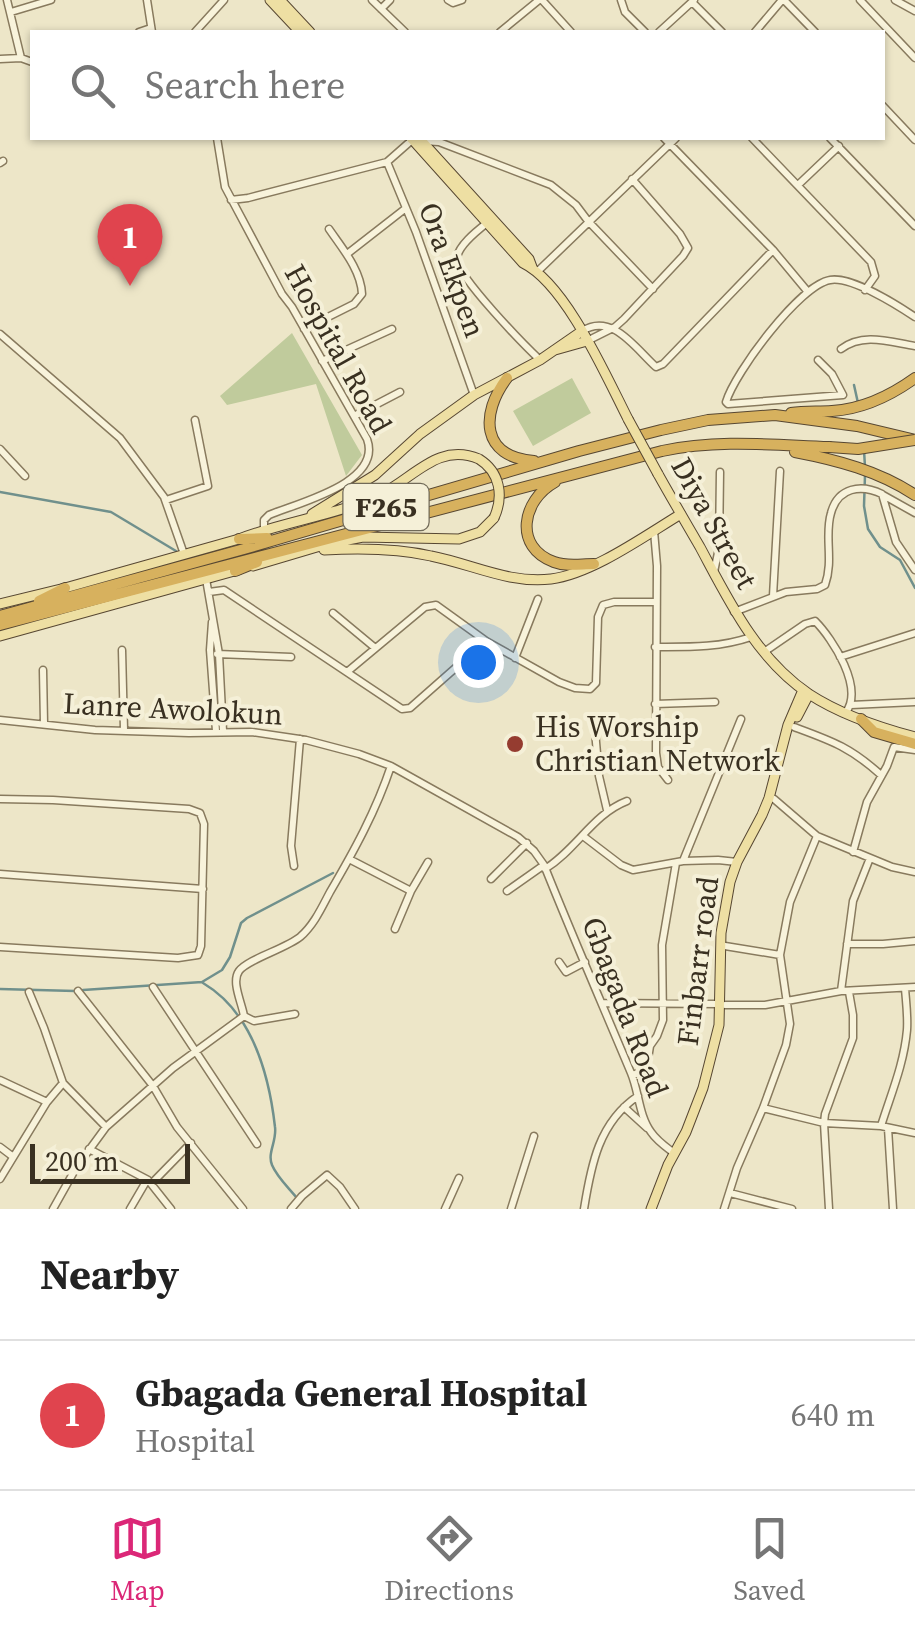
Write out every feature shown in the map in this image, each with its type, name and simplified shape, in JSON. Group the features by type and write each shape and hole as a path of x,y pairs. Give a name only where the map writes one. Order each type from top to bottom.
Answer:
{"highway":[{"path":"507,378 492,404 489,420 492,436 504,452 533,461 579,452"},
{"path":"775,415 846,409 886,397 915,378"},
{"name":"F265","path":"0,624 234,567 284,543 579,452 684,425 775,415 858,426 915,440"},
{"path":"759,445 870,448 915,440"},
{"name":"F265","path":"0,616 25,604 241,544 284,543 682,447 759,445 839,462 875,474 911,493"},
{"path":"590,469 540,491 530,506 527,531 537,551 550,561 594,564"},
{"path":"234,567 262,560 284,543 264,534 241,544"},
{"path":"25,604 67,593"},
{"path":"861,719 915,744"}],"main road":[{"path":"270,0 295,30"},
{"path":"280,0 308,30"},
{"name":"Diya Street","path":"418,140 523,262 534,269"},
{"name":"Diya Street","path":"418,140 529,258 568,310 751,637 806,692 849,708 861,719"},
{"path":"568,310 570,333 566,340 540,360 474,395 420,434 375,476 297,522 284,543 312,550 374,549 430,555 512,578 552,579 586,569 683,517"},
{"path":"553,350 568,348 584,336"},
{"path":"566,340 584,336"},
{"path":"297,522 366,501 437,458 453,454 478,459 490,468 498,484 500,502 494,518 480,532 459,539 363,538 312,550"},
{"path":"659,528 669,508 668,491"},
{"path":"67,593 184,554 241,544"},
{"path":"0,636 206,580 234,567"},
{"path":"0,604 25,604"},
{"path":"792,680 798,708"},
{"path":"793,722 806,692"},
{"path":"798,708 822,701"},
{"name":"Finbarr road","path":"654,1209 701,1112 719,1044 725,946 735,884 774,799 793,722"},
{"name":"Finbarr road","path":"722,1004 721,933 730,882 769,798 793,722"},
{"name":"Finbarr road","path":"654,1209 719,1044"}],"street":[{"path":"7,0 21,58"},
{"path":"12,12 50,0"},
{"path":"147,0 152,30"},
{"path":"197,30 224,0"},
{"path":"372,0 402,30"},
{"path":"381,9 390,0"},
{"path":"448,0 462,0"},
{"path":"502,30 540,0 568,30"},
{"path":"621,0 625,12 643,30"},
{"path":"757,30 783,0 812,30"},
{"path":"860,0 915,58"},
{"path":"895,0 915,11"},
{"path":"661,30 693,1 720,30"},
{"path":"0,59 30,61"},
{"path":"885,108 915,140"},
{"name":"Hospital Road","path":"217,140 222,174 232,200 370,446 363,467 353,477 328,493 269,515 264,520 264,534"},
{"path":"232,200 387,162 416,140"},
{"path":"424,140 439,142 552,186 576,206 652,289"},
{"path":"534,269 669,140"},
{"path":"671,140 808,292"},
{"path":"754,140 871,262 875,276 865,290"},
{"path":"832,140 915,226"},
{"path":"798,185 839,146"},
{"name":"Ora Ekpen","path":"387,162 474,395"},
{"path":"615,327 688,248 632,179"},
{"path":"346,254 406,208"},
{"path":"488,223 460,250 459,265 471,284 540,360"},
{"path":"303,329 359,300 362,294 362,283 329,228"},
{"path":"584,336 591,326 615,327 656,367 663,364 774,250"},
{"path":"818,360 844,395 726,402 744,364 762,340 808,292 824,281 845,281 915,317"},
{"path":"322,361 392,330"},
{"path":"0,334 120,438 166,500 184,554"},
{"path":"841,349 858,339 915,346"},
{"path":"354,416 400,392"},
{"path":"166,500 208,486 194,420"},
{"path":"0,449 25,476"},
{"path":"773,596 780,471"},
{"path":"714,573 719,548 720,472"},
{"path":"734,612 773,596 825,585 830,571 830,515 839,498 853,488 863,487 882,494 915,513"},
{"path":"882,494 896,542 915,570"},
{"path":"659,528 655,704 658,768 668,780"},
{"path":"206,580 220,731"},
{"path":"208,592 224,590 402,709 486,641"},
{"path":"515,658 538,599"},
{"path":"347,672 430,606 440,607 486,641 567,686 590,689 596,683 598,617 603,605 656,602"},
{"path":"333,613 374,647"},
{"path":"764,652 815,621 848,676 852,696 849,708 915,702"},
{"path":"840,658 915,633"},
{"path":"655,647 715,646 751,637"},
{"path":"122,650 124,730"},
{"path":"215,654 291,657"},
{"path":"43,670 44,724"},
{"path":"655,704 715,702"},
{"path":"632,1075 646,1071 650,1046 663,1020 662,945 680,862 741,718"},
{"name":"Lanre Awolokun","path":"0,720 124,730 252,732 347,750 391,766 480,814 526,843 545,867"},
{"path":"793,722 854,752 882,775"},
{"path":"595,732 607,810"},
{"path":"294,866 291,846 300,739"},
{"path":"853,852 866,802 894,748 915,744"},
{"path":"240,1019 238,973 292,943 308,929 374,813 391,766"},
{"path":"0,798 196,811 204,824 201,946 194,957 0,947"},
{"path":"774,799 817,836 892,867 915,872"},
{"path":"507,892 564,856 607,810 628,801"},
{"path":"583,836 633,870 680,862 737,862"},
{"path":"724,1209 788,1034 780,955 790,902 817,836"},
{"path":"491,879 526,843"},
{"path":"828,1209 824,1114 852,1038 853,1015 845,991 847,944 853,901 870,858"},
{"path":"350,859 411,892"},
{"path":"395,929 428,862"},
{"name":"Gbagada Road","path":"545,867 632,1075 648,1128 674,1153"},
{"path":"0,874 203,889"},
{"path":"847,944 915,941"},
{"path":"725,946 780,955"},
{"path":"559,962 566,972 586,962"},
{"path":"153,987 257,1144"},
{"path":"603,1002 765,1005 845,991 915,987"},
{"path":"892,1209 885,1127 906,1042 905,988"},
{"path":"78,991 243,1209"},
{"path":"30,992 63,1083 106,1126"},
{"path":"52,1209 106,1126 196,1050 240,1019 254,1021 295,1014"},
{"path":"0,1080 46,1102"},
{"path":"0,1179 46,1102 63,1083"},
{"path":"584,1209 595,1154 612,1120 638,1096"},
{"path":"624,1107 648,1128"},
{"path":"763,1108 824,1123 915,1133"},
{"path":"511,1209 534,1136"},
{"path":"130,1209 150,1181 190,1143"},
{"path":"0,1147 12,1156"},
{"path":"89,1149 150,1181 171,1209"},
{"path":"296,1203 324,1176 333,1179 355,1209"},
{"path":"445,1209 458,1178"},
{"path":"730,1193 792,1209"}],"green space":[{"path":"292,333 362,455 346,476 316,384 227,405 220,396"},
{"path":"572,378 591,413 533,446 513,411"}],"waterway":[{"path":"854,385 858,403"},
{"path":"864,450 865,467"},
{"path":"865,475 868,529 880,547 900,560 915,588"},
{"path":"0,492 111,512 176,551"},
{"path":"83,990 202,982 222,970 241,923 247,918 333,873"},
{"path":"203,983 234,1010 255,1046 268,1086 275,1127 271,1160 296,1197"},
{"path":"0,989 75,991"}],"place":[{"name":"Gbagada General Hospital","path":"130,286"},
{"name":"His Worship Christian Network","path":"515,744"}]}
